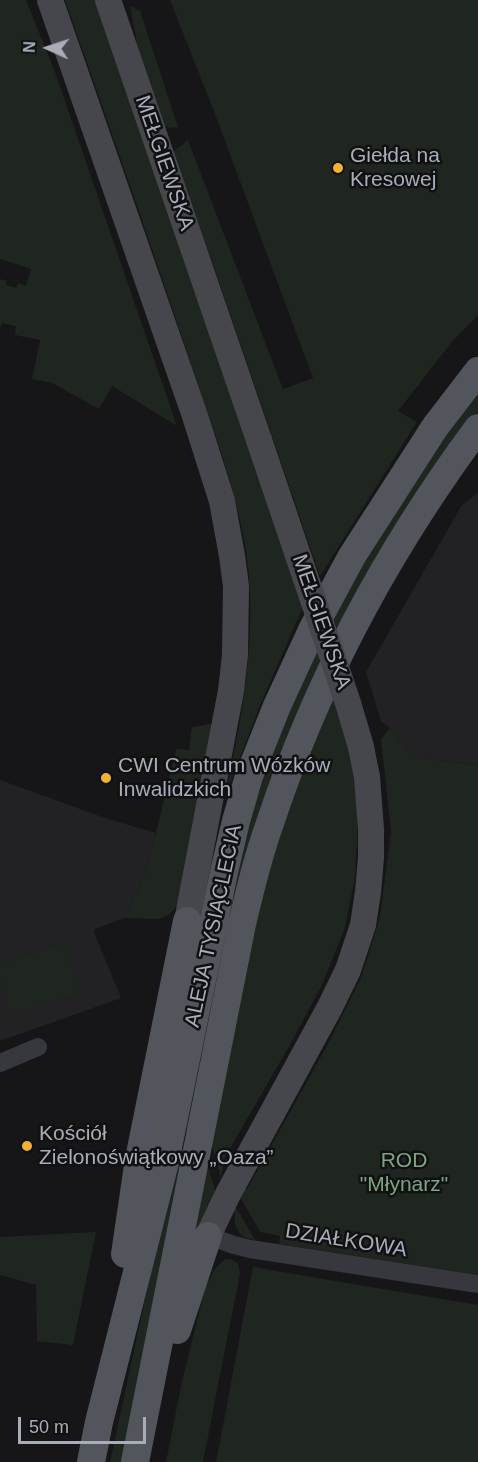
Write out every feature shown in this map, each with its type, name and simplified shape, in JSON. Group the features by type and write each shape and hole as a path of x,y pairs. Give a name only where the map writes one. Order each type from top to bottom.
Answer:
{"main road":[{"path":"50,0 195,416 222,501 236,586 235,654 231,691 139,1159 99,1422"},
{"name":"MEŁGIEWSKA","path":"108,0 348,703 367,777 371,829 368,892 363,925 348,969 330,1008 228,1194 208,1236"},
{"name":"ALEJA TYSIĄCLECIA","path":"91,1462 99,1422 165,1162 224,872 249,776 299,657 347,566 435,427 478,371"},
{"name":"ALEJA TYSIĄCLECIA","path":"136,1458 242,924 269,823 314,708 358,618 391,559 478,428"},
{"path":"136,1458 208,1236"}],"street":[{"path":"0,1063 38,1047"},
{"name":"DZIAŁKOWA","path":"208,1236 250,1249 478,1284"}],"shaded area":[{"path":"478,493 478,765 412,757 390,728 381,721 366,672 462,505"},
{"path":"0,780 108,819 156,833 141,884 124,918 93,930 121,998 0,1041"}],"green space":[{"path":"0,0 26,0 55,72 177,426 112,386 99,409 52,383 32,379 40,340 15,335 16,326 2,323 0,328 0,279 7,281 6,285 16,288 18,283 26,286 31,269 0,259"},
{"path":"65,0 97,0 303,607 261,703 225,796 236,745 249,641 250,589 243,533 221,450"},
{"path":"170,0 478,0 478,315 451,343 398,411 417,422 320,576 173,152 188,140 283,389 313,378"},
{"path":"130,6 140,11 178,127 169,128 163,124 141,64"},
{"path":"478,386 478,411 366,577 337,628 330,609"},
{"path":"315,644 322,667 191,1130 182,1128 249,809"},
{"path":"333,690 354,767 358,816 355,878 344,931 321,987 224,1159 221,1178 212,1146 243,975 270,859"},
{"path":"213,724 179,902 171,913 159,919 124,918 141,884 176,749 189,750 192,727"},
{"name":"ROD \"Młynarz\"","path":"390,728 412,757 478,765 478,1275 279,1244 280,1236 260,1232 240,1197 243,1188 247,1189 329,1042 361,978 380,917 391,832 381,739"},
{"path":"65,944 80,993 10,1014 0,978 0,963"},
{"path":"175,1160 184,1162 124,1462 110,1462"},
{"path":"208,1167 216,1193 191,1241"},
{"path":"235,1208 255,1240 244,1236 237,1229"},
{"path":"96,1232 73,1345 37,1341 36,1285 0,1275 0,1237"},
{"path":"230,1259 238,1263 240,1273 203,1462 166,1462 181,1386 205,1288 214,1270 224,1260"},
{"path":"253,1267 478,1305 478,1462 216,1462"}],"place":[{"name":"Giełda na Kresowej","path":"338,168"},
{"name":"CWI Centrum Wózków Inwalidzkich","path":"106,778"},
{"name":"Kościół Zielonoświątkowy „Oaza”","path":"27,1146"}]}
